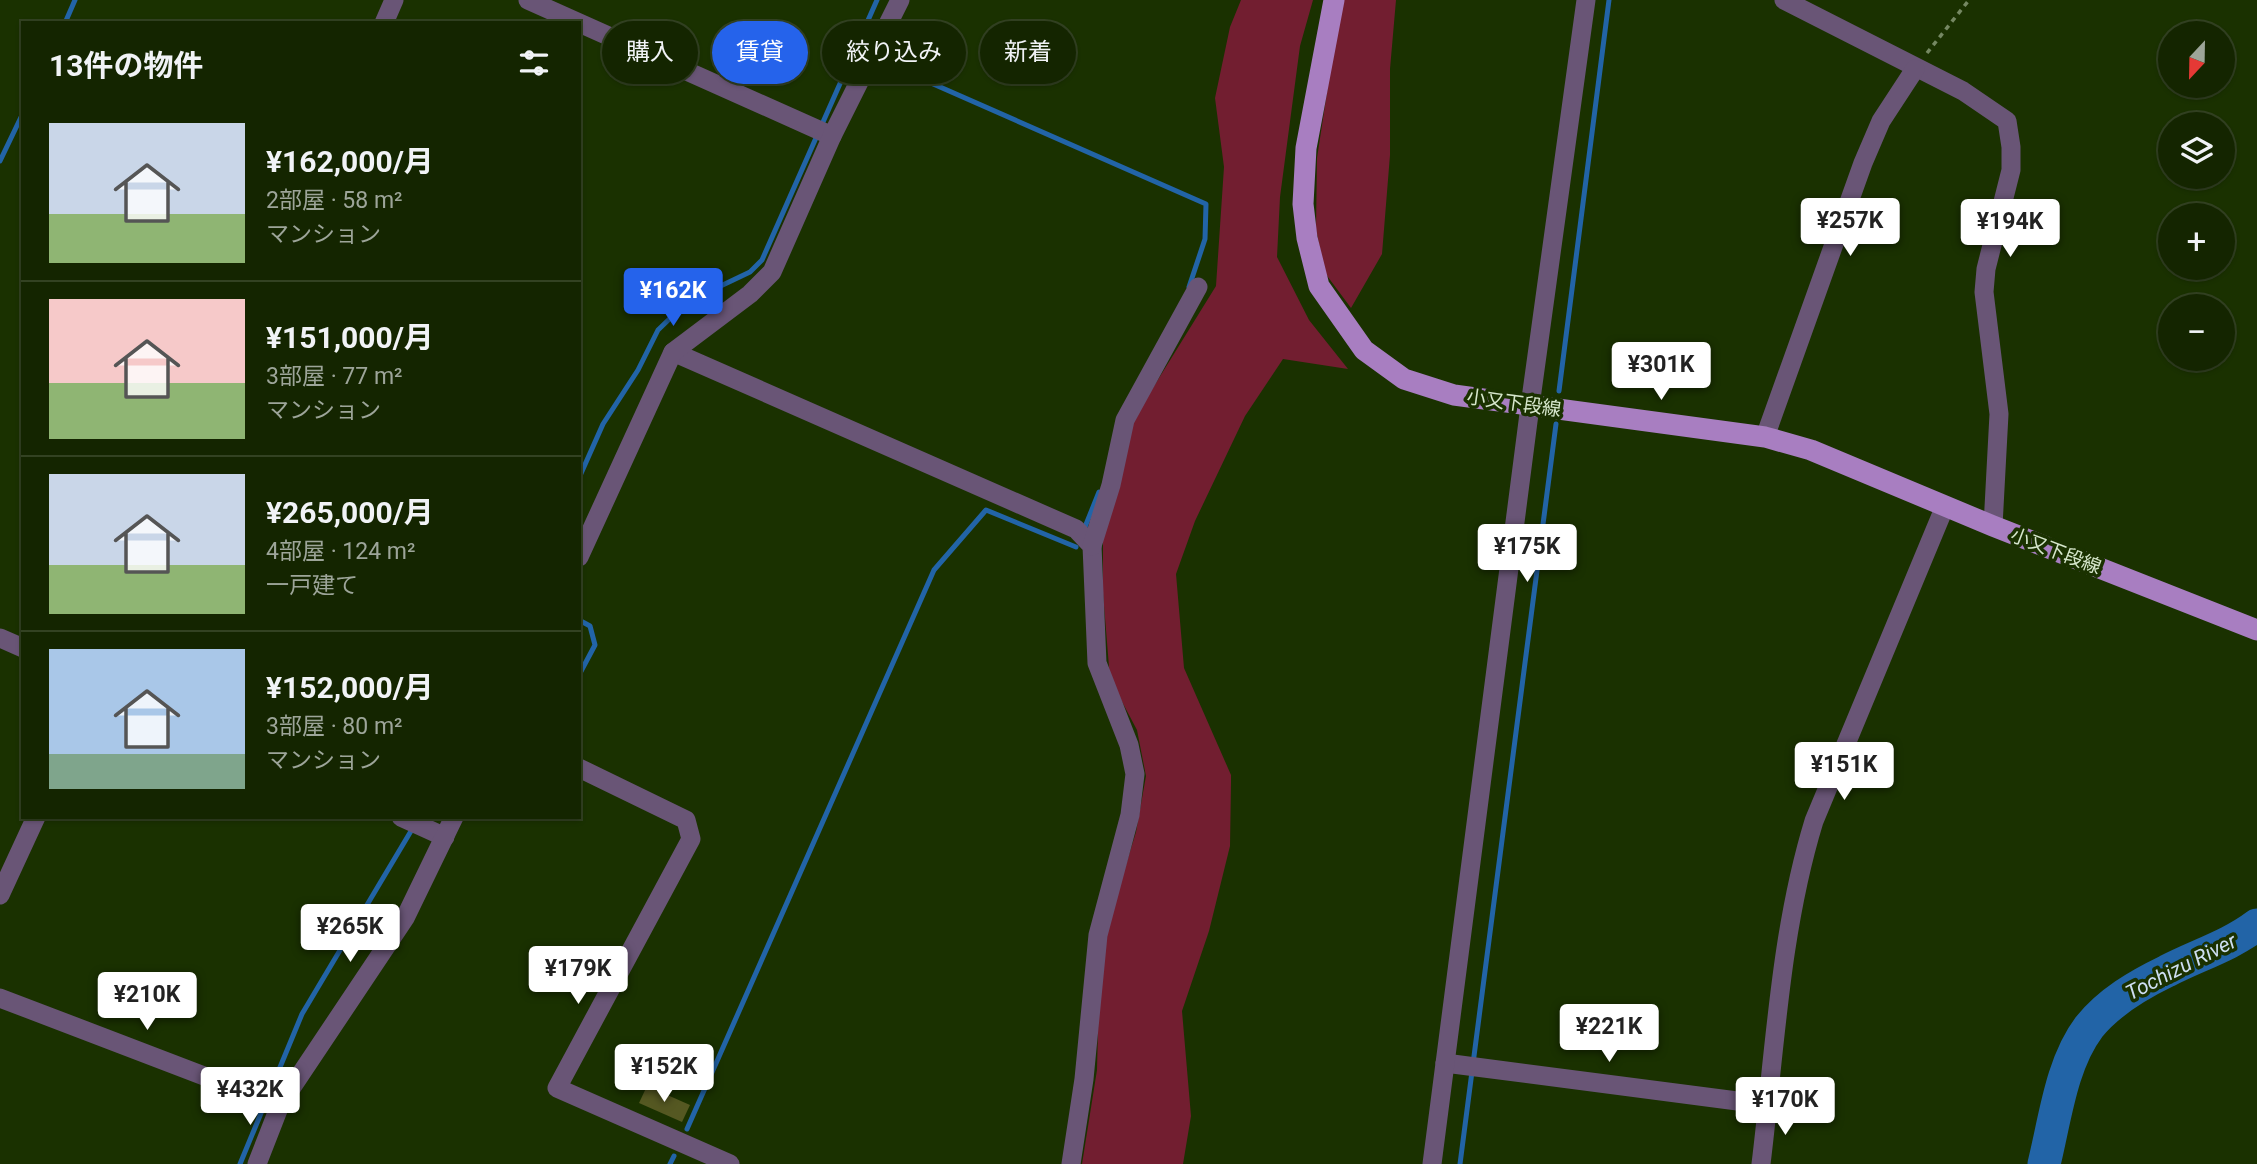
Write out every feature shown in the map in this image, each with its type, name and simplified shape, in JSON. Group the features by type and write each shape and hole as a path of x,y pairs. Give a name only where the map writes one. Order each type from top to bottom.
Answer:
{"main road":[{"name":"小又下段線","path":"1334,0 1306,148 1303,204 1307,238 1319,286 1364,350 1404,379 1454,395 1765,437 1811,450 1993,526 2257,630"}],"street":[{"path":"385,21 394,0"},
{"path":"528,0 575,21"},
{"path":"581,553 673,352 750,294 772,272 832,136 900,0"},
{"path":"1432,1164 1530,406 1586,0"},
{"path":"1784,0 1915,69 1964,91 2007,121 2011,170 1986,269 1984,292 1999,414 1993,526"},
{"path":"581,24 832,136"},
{"path":"1765,437 1863,163 1881,121 1915,69"},
{"path":"1071,1164 1084,1079 1098,934 1129,815 1135,774 1129,745 1097,663 1092,546 1111,485 1125,420 1198,287"},
{"path":"673,352 1076,529 1092,546"},
{"path":"1761,1164 1791,907 1801,861 1814,821 1945,506"},
{"path":"0,638 21,647"},
{"path":"581,769 686,820 691,839 557,1088 730,1164"},
{"path":"0,895 35,819"},
{"path":"405,819 445,837"},
{"path":"257,1164 280,1105 405,918 453,819"},
{"path":"0,998 280,1105"},
{"path":"1445,1063 1768,1105"}],"path":[{"path":"1915,69 1969,0"}],"shaded area":[{"path":"1241,0 1313,0 1300,46 1280,197 1277,257 1309,320 1348,369 1283,359 1245,416 1195,521 1176,574 1184,668 1231,775 1230,846 1209,931 1182,1011 1191,1116 1183,1164 1082,1164 1097,1070 1099,991 1107,927 1136,832 1146,776 1137,730 1110,679 1103,593 1103,538 1133,420 1216,286 1224,167 1215,98 1230,27"},
{"path":"1341,0 1396,0 1390,69 1390,155 1382,254 1351,308 1325,273 1316,229 1317,158"}],"building":[{"path":"647,1086 690,1105 682,1122 639,1103"}],"waterway":[{"path":"66,21 75,0"},
{"path":"581,474 603,424 638,370 658,330 687,302 750,272 762,260 877,0"},
{"path":"1559,391 1609,0"},
{"path":"933,84 1206,204 1205,239 1189,287"},
{"path":"0,161 21,117"},
{"path":"1460,1164 1556,424"},
{"path":"1085,527 1099,492"},
{"path":"687,1129 934,570 986,510 1076,547"},
{"path":"581,621 590,626 595,645 581,671"},
{"path":"240,1164 302,1014 414,826"},
{"name":"Tochizu River","path":"2044,1164 2065,1075 2079,1042 2097,1018 2145,982 2224,945 2257,925"},
{"path":"670,1164 674,1156"}]}
